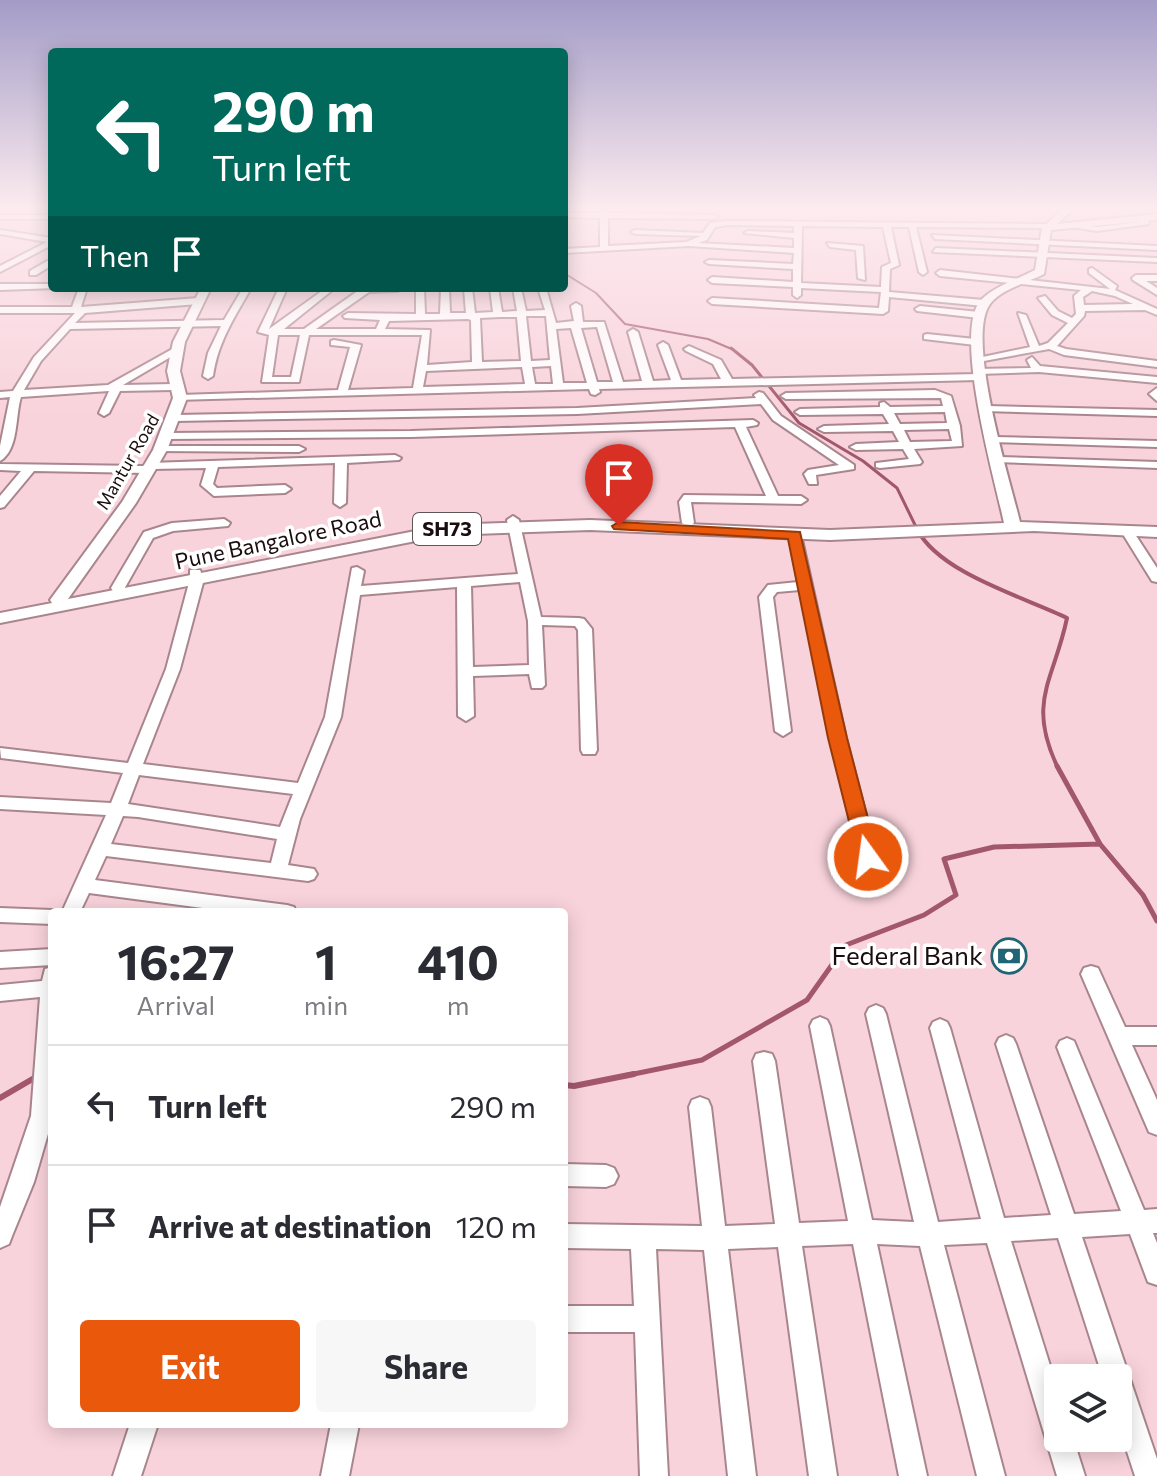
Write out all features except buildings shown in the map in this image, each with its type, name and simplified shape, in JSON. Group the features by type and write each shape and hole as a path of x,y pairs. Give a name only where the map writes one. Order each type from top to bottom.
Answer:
{"main road":[{"path":"1012,523 978,370 975,342 981,309 1002,290 1026,279"},
{"name":"Mantur Road","path":"59,600 127,504 164,442 175,418 176,392 171,374 176,350 202,295"},
{"name":"Pune Bangalore Road","path":"0,615 346,545 513,523 688,523 712,528 897,528"},
{"name":"Pune Bangalore Road","path":"619,523 795,535 897,528"},
{"name":"SH73","path":"1012,523 1157,532"},
{"name":"SH73","path":"897,528 1012,523 1157,526"},
{"name":"Pune Bangalore Road","path":"0,615 118,588 196,576"}],"street":[{"path":"711,285 736,279"},
{"path":"794,311 797,279"},
{"path":"846,279 885,291 981,309"},
{"path":"864,279 885,291"},
{"path":"712,301 794,311 883,311 886,279"},
{"path":"1040,279 1090,288 1153,288"},
{"path":"1099,279 1109,289 1153,310"},
{"path":"0,287 48,287"},
{"path":"1049,346 1081,314 1078,296 1090,288"},
{"path":"0,458 10,433 16,394 31,368 79,310 82,292"},
{"path":"208,376 209,362 245,292"},
{"path":"281,292 263,332 356,343 342,393"},
{"path":"265,395 274,332 326,292"},
{"path":"266,380 295,380 304,338 363,292"},
{"path":"386,324 398,292"},
{"path":"417,392 427,324 421,292"},
{"path":"445,292 445,317"},
{"path":"469,292 477,365"},
{"path":"495,292 498,315"},
{"path":"518,292 523,320 525,364 531,388"},
{"path":"543,292 550,313 558,387"},
{"path":"0,310 79,310 202,295"},
{"path":"1042,298 1055,313 1073,322"},
{"path":"576,306 591,386 623,427"},
{"path":"1082,308 1153,310"},
{"path":"920,309 981,309"},
{"path":"340,325 523,320 550,313"},
{"path":"304,338 386,324 427,324 445,317 474,320 498,315 523,320"},
{"path":"1021,315 1037,369"},
{"path":"348,316 386,324"},
{"path":"68,326 229,323"},
{"path":"550,326 602,325 619,384"},
{"path":"633,332 648,383"},
{"path":"927,337 975,342"},
{"path":"663,345 676,381"},
{"path":"978,370 1049,346 1078,354 1157,364"},
{"path":"689,349 717,362 727,380"},
{"path":"104,413 113,388 176,350"},
{"path":"1078,354 1088,372"},
{"path":"421,368 553,363"},
{"path":"0,395 113,388 265,395 417,392 676,381 870,379 978,370 1037,369 1157,380"},
{"path":"870,379 916,462 880,465"},
{"path":"752,380 777,418 850,467 812,472 813,481"},
{"path":"486,390 489,413"},
{"path":"1157,391 1154,394 1157,398"},
{"path":"362,434 368,393"},
{"path":"274,435 297,394"},
{"path":"786,396 943,394 951,409 956,445 856,447"},
{"path":"175,418 489,413 764,401"},
{"path":"800,412 951,409"},
{"path":"988,409 1157,413"},
{"path":"164,442 274,435 753,423"},
{"path":"739,424 773,498"},
{"path":"824,429 955,426"},
{"path":"994,440 1157,444"},
{"path":"164,442 299,449"},
{"path":"0,467 148,468 395,458"},
{"path":"340,503 341,460"},
{"path":"999,460 1157,465"},
{"path":"213,464 207,485 214,492 285,489"},
{"path":"0,504 30,468"},
{"path":"688,523 685,502 688,498 801,500"},
{"path":"118,588 148,535 172,527 224,523"},
{"path":"465,672 536,677 535,621 513,523"},
{"path":"1127,531 1157,578"},
{"path":"795,535 838,738 868,857"},
{"path":"278,870 303,789 333,717 357,571"},
{"path":"73,908 117,809 173,669 196,576"},
{"path":"355,591 525,578"},
{"path":"464,583 466,716"},
{"path":"783,731 766,597 773,588 806,586"},
{"path":"535,621 579,622 585,629 589,750"},
{"path":"1,753 303,789"},
{"path":"0,803 117,809 287,834"},
{"path":"100,849 308,874"},
{"path":"83,885 257,908"},
{"path":"0,915 48,917"},
{"path":"0,960 48,957"},
{"path":"1091,974 1157,1125"},
{"path":"0,993 48,988"},
{"path":"876,1014 991,1476"},
{"path":"820,1026 913,1476"},
{"path":"940,1028 996,1232 1044,1390"},
{"path":"1118,1036 1157,1036"},
{"path":"1006,1044 1111,1364"},
{"path":"1067,1047 1147,1221 1157,1273"},
{"path":"0,1236 22,1182 42,1116 48,1051"},
{"path":"764,1061 823,1476"},
{"path":"700,1107 742,1476"},
{"path":"568,1175 606,1176"},
{"path":"568,1236 717,1238 862,1232 931,1234 1147,1221"},
{"path":"643,1237 654,1476"},
{"path":"568,1319 645,1319"},
{"path":"1132,1426 1149,1476"},
{"path":"127,1476 143,1428"},
{"path":"335,1476 344,1428"},
{"path":"1063,1452 1071,1476"}],"waterway":[{"path":"573,279 596,293 625,324 708,339 733,350"},
{"path":"733,350 752,365 799,423 863,461 897,488 917,529"},
{"path":"917,529 928,545 963,571 1067,618 1043,708 1044,725 1058,767"},
{"path":"1058,767 1100,844"},
{"path":"624,1076 702,1060 807,1000 846,945 924,915 956,895 944,859 994,847 1100,844"},
{"path":"1100,844 1143,895 1157,921"},
{"path":"624,1076 634,1074"},
{"path":"568,1085 624,1076"},
{"path":"0,1098 36,1077"}],"place":[{"name":"Federal Bank","path":"1009,956"}],"route":[{"path":"619,526 795,535 838,738 868,857"}]}
